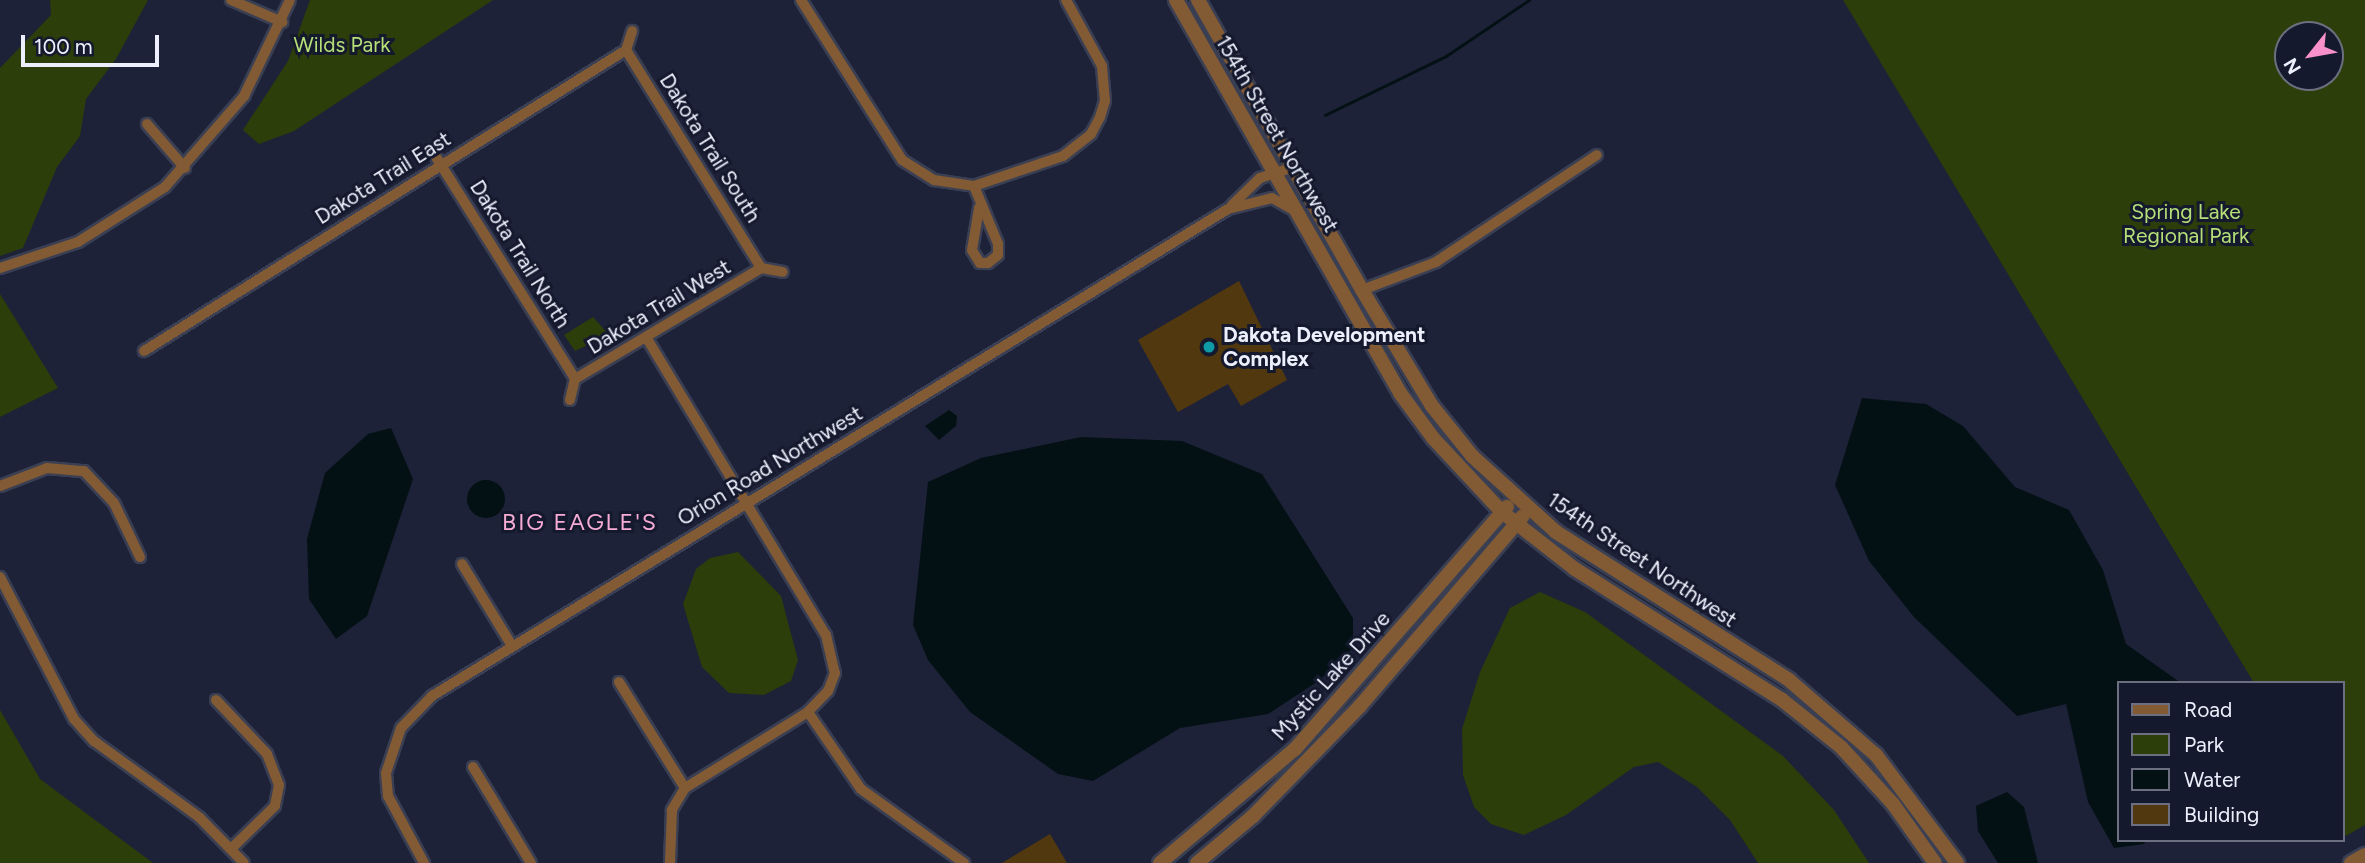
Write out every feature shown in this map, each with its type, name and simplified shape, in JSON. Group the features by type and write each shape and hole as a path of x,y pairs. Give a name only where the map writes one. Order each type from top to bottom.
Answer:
{"street":[{"path":"231,0 282,22"},
{"path":"0,268 101,230 185,167 244,96 282,22 290,0"},
{"path":"801,0 902,160 934,180 974,186 1063,156 1091,134 1100,117 1105,101 1102,66 1066,0"},
{"name":"154th Street Northwest","path":"1176,0 1400,393 1502,512 1575,569 1781,699 1841,747 1893,804 1935,863"},
{"name":"154th Street Northwest","path":"1198,0 1362,290 1432,406 1528,510 1664,604 1789,680 1876,755 1958,863"},
{"path":"626,50 632,31"},
{"name":"Dakota Trail East","path":"144,351 626,50"},
{"name":"Dakota Trail South","path":"626,50 761,268"},
{"path":"147,124 185,167"},
{"name":"Dakota Trail North","path":"431,149 575,379"},
{"path":"1362,290 1436,262 1597,155"},
{"name":"Orion Road Northwest","path":"424,863 388,796 390,751 401,728 432,696 1228,209 1260,177 1294,167"},
{"path":"974,186 979,208"},
{"name":"Orion Road Northwest","path":"1228,209 1272,198 1283,200 1300,217"},
{"path":"761,268 783,272"},
{"name":"Dakota Trail West","path":"575,379 761,268"},
{"path":"646,337 832,655 835,673 828,691 808,712 685,788 672,810 670,863"},
{"path":"570,400 575,379"},
{"path":"0,486 47,468 84,471 114,503 140,557"},
{"name":"Mystic Lake Drive","path":"1160,863 1295,748 1515,499"},
{"name":"Mystic Lake Drive","path":"1197,863 1252,816 1360,706 1528,510"},
{"path":"462,564 512,646"},
{"path":"0,577 74,719 94,741 199,817 244,863"},
{"path":"619,682 685,788"},
{"path":"216,700 267,754 279,785 275,806 232,848"},
{"path":"808,712 861,789 964,863"},
{"path":"473,767 531,863"},
{"path":"2351,863 2365,855"}],"green space":[{"path":"50,0 148,0 116,59 86,99 80,136 57,167 23,248 0,256 0,68 51,15"},
{"name":"Wilds Park","path":"310,0 493,0 294,131 259,144 243,130 288,61"},
{"name":"Spring Lake Regional Park","path":"1843,0 2365,0 2365,825 2346,836 2344,833 2344,681 2253,681"},
{"path":"0,294 58,388 0,417"},
{"path":"593,317 609,335 575,351 564,335"},
{"path":"738,552 781,596 798,660 791,681 764,695 729,693 702,667 683,604 696,569 710,558"},
{"path":"1540,592 1585,612 1783,756 1834,810 1869,863 1758,863 1730,820 1697,787 1658,762 1634,767 1566,815 1524,835 1491,824 1474,807 1463,775 1462,729 1480,672 1510,608"},
{"path":"0,710 40,779 153,863 0,863"}],"water":[{"path":"1862,398 1926,404 1963,426 2015,487 2069,510 2103,570 2126,644 2178,681 2116,681 2116,842 2145,842 2144,844 2114,848 2088,802 2066,704 2017,716 1914,617 1869,561 1835,485"},
{"path":"949,410 957,416 956,426 939,440 925,426"},
{"path":"391,428 413,479 367,616 336,639 309,599 307,539 325,473 368,434"},
{"path":"1081,437 1182,441 1262,474 1353,618 1353,648 1320,680 1268,714 1180,728 1093,781 1058,774 970,712 928,660 913,625 928,482 981,458"},
{"path":"486,480 499,486 505,499 499,512 486,518 473,512 467,499 473,486"},
{"path":"2007,792 2024,807 2038,863 1998,863 1978,831 1976,806"}],"building":[{"name":"Dakota Development Complex","path":"1239,281 1287,380 1241,406 1228,384 1178,412 1138,340"},
{"path":"1050,834 1067,863 1002,863"}],"waterway":[{"path":"1325,115 1446,56 1529,0"}],"place":[{"name":"Dakota Development Complex","path":"1209,347"}],"district":[{"name":"BIG EAGLE'S","path":"580,522"}]}
